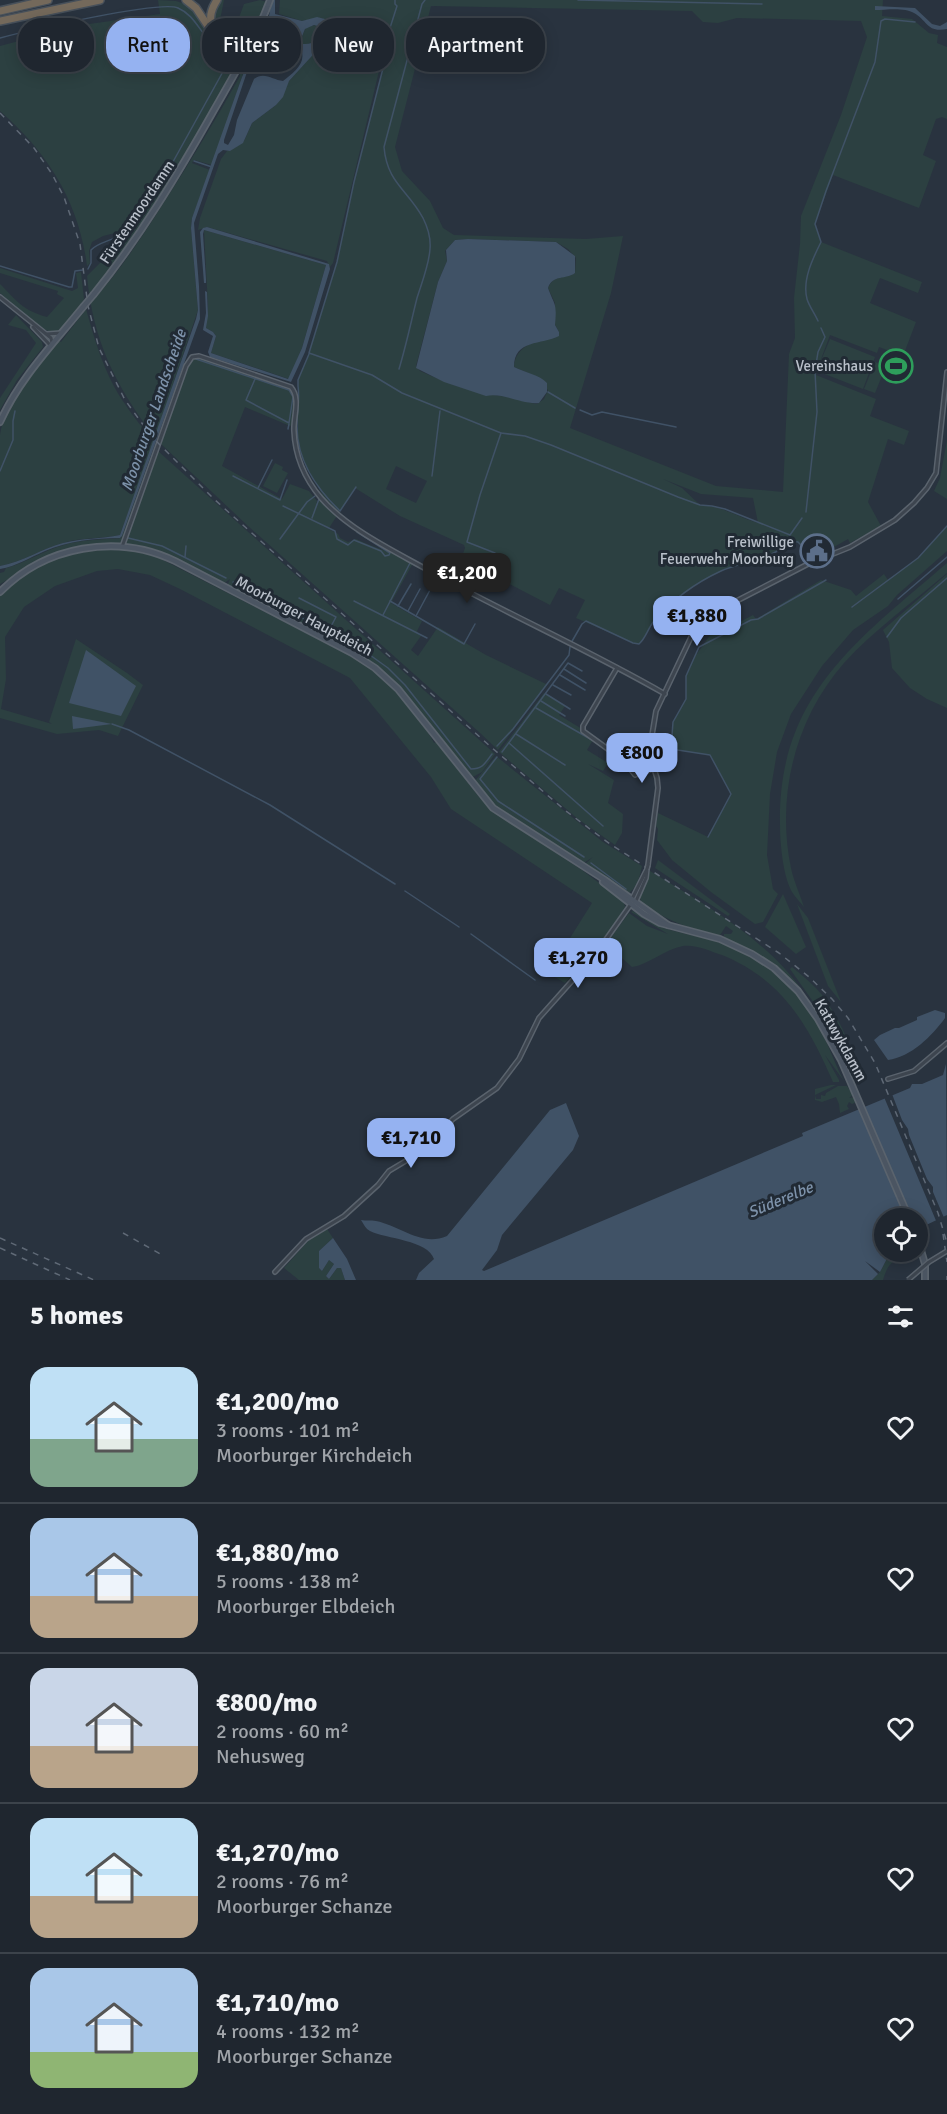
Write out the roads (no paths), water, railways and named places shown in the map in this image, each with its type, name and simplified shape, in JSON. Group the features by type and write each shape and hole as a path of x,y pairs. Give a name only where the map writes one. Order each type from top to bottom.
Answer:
{"highway":[{"path":"0,11 48,0"},
{"path":"0,21 100,0"},
{"path":"186,0 196,8 203,18"},
{"path":"213,18 212,13 217,0"}],"main road":[{"name":"Fürstenmoordamm","path":"262,18 270,0"},
{"name":"Fürstenmoordamm","path":"0,423 16,392 126,252 186,160 234,72"},
{"name":"Moorburger Hauptdeich","path":"1,588 56,556 88,548 122,547 143,550 167,558 369,663 398,689 490,805 633,902"},
{"name":"Kattwykdamm","path":"633,902 654,920 713,937 760,958 786,979 806,1001 819,1019 841,1060 905,1208"},
{"path":"923,1262 924,1280"}],"street":[{"path":"0,297 51,339 52,346"},
{"path":"28,321 52,346"},
{"path":"45,334 63,332"},
{"path":"122,547 186,366 195,356 291,387 296,398 294,430 297,456 306,476 334,511 412,562 488,604 665,694"},
{"path":"275,1272 306,1239 344,1216 378,1185 389,1171 424,1150 453,1119 497,1088 519,1059 539,1018 596,955 633,902 647,867 658,788 649,753 656,711 688,640 704,620 788,573 859,542 894,520 921,496 932,482 938,469 947,372"},
{"path":"616,668 582,729 593,740 623,760 635,775 653,769"},
{"path":"888,1078 914,1071 947,1043"},
{"path":"908,1280 929,1262 947,1251"}],"water":[{"path":"272,0 275,0 275,14 290,18 272,17 268,18"},
{"path":"875,6 915,8 932,24 940,26 947,22 947,29 931,28 910,11 875,10"},
{"path":"313,18 313,25 305,29 301,39 301,21"},
{"path":"301,39 303,44 313,42 313,55 301,68"},
{"path":"244,72 247,72 224,140 224,143 228,145 234,135 237,120 254,79 265,76 283,81 294,72 297,72 289,81 283,97 276,105 252,123 243,143 230,151 223,150 218,154 194,223 200,319 122,536 72,542 0,569 0,566 63,543 77,540 120,535 196,319 198,310 192,218"},
{"path":"207,227 329,264 330,269 305,352 291,382 210,357 208,352 213,336 203,330 206,313 205,291 207,292 208,316 206,328 216,336 211,353 288,379 302,348 326,265 204,230 206,283 204,283 200,232"},
{"path":"455,240 556,242 575,256 575,273 556,279 548,288 555,305 555,325 559,336 524,347 515,358 514,367 547,383 547,392 539,403 486,396 444,382 416,368 438,282 447,261 446,250"},
{"path":"86,650 136,686 121,716 69,703"},
{"path":"72,716 112,724 73,729"},
{"path":"935,1010 945,1013 945,1018 934,1032 905,1055 888,1060 874,1040 880,1035"},
{"name":"Süderelbe","path":"946,1064 947,1215 928,1224 928,1208 874,1208 874,1262 885,1262 880,1272 865,1261 878,1274 872,1280 416,1280 419,1273 434,1259 430,1253 415,1244 370,1231 361,1220 385,1224 428,1239 447,1236 550,1110 566,1103 579,1136 573,1150 502,1235 497,1250 482,1270 484,1271 803,1136 802,1133 910,1088 912,1084 922,1084 943,1075"},
{"path":"333,1238 347,1259 356,1280 345,1280 341,1268 337,1268 329,1279 326,1276 334,1264 329,1260 322,1271 319,1268 319,1251"}],"waterway":[{"path":"395,0 397,6 389,31 392,33 354,182 337,262 309,353 372,375 402,393 501,433 525,436 551,445 700,505 725,509 790,535 802,518"},
{"path":"399,369 427,267 430,241 423,218 389,169 384,147 422,4 425,0"},
{"path":"578,0 762,4"},
{"path":"0,38 92,17 166,7 178,8 185,12 202,31"},
{"path":"818,321 808,302 806,292 809,269 821,242 815,224 875,62 881,21 885,19 915,22"},
{"path":"88,269 91,263 91,250 122,234 164,178 223,72"},
{"path":"194,161 212,167"},
{"path":"0,266 69,287 72,287 75,271 83,270"},
{"path":"806,512 817,412 815,371 818,352 825,337 821,328"},
{"path":"309,354 298,380 297,419 300,450 316,483 340,511 356,487"},
{"path":"196,359 289,390 293,397 289,423 246,400 255,379"},
{"path":"548,392 575,408"},
{"path":"580,410 592,415 602,412 676,427"},
{"path":"0,471 13,440 15,411"},
{"path":"432,476 440,411"},
{"path":"288,429 289,424"},
{"path":"495,553 467,542 501,433"},
{"path":"258,488 272,460"},
{"path":"233,476 280,500 287,480"},
{"path":"280,539 307,502 315,496"},
{"path":"312,518 319,499"},
{"path":"283,506 335,531 337,539 348,545 354,540 381,551 385,556 389,555 390,553 357,532"},
{"path":"852,607 918,558 947,526"},
{"path":"128,538 162,546 226,578"},
{"path":"571,643 586,621 639,644 654,621 669,606 693,586 711,576 776,552 788,541 798,542 811,555"},
{"path":"185,557 186,546"},
{"path":"898,599 947,557"},
{"path":"383,615 410,563"},
{"path":"887,637 901,618 947,578"},
{"path":"233,582 237,584 243,580 248,581 252,591 363,650 388,668 405,685 471,769 481,767 492,754"},
{"path":"708,837 731,794 710,755 671,749 673,722 686,699 686,676 699,647 751,620 758,619 826,580"},
{"path":"398,606 411,584"},
{"path":"408,611 420,589"},
{"path":"416,616 430,590"},
{"path":"299,598 336,617 329,630"},
{"path":"354,601 427,638"},
{"path":"390,601 464,644 475,624"},
{"path":"497,746 513,729 569,655 570,647"},
{"path":"502,752 568,663 582,671"},
{"path":"564,669 586,683"},
{"path":"560,675 585,690"},
{"path":"553,685 571,695"},
{"path":"546,694 570,709"},
{"path":"541,701 565,716"},
{"path":"536,708 592,740"},
{"path":"112,724 129,730 270,805 395,884"},
{"path":"516,734 565,765"},
{"path":"509,743 603,826"},
{"path":"497,757 480,779 498,801 584,857"},
{"path":"591,863 626,889"},
{"path":"405,891 459,927"},
{"path":"471,934 535,980"}],"railway":[{"path":"0,113 34,148 64,197 80,244 88,306 99,348 125,400 152,437 215,500 491,747 566,811 610,844 779,953 832,999 848,1018 875,1063 938,1213 947,1243"},
{"path":"123,1233 164,1256"},
{"path":"943,1234 947,1262"},
{"path":"0,1238 94,1280"},
{"path":"0,1248 70,1280"}],"place":[{"name":"Vereinshaus","path":"896,366"},
{"name":"Freiwillige Feuerwehr Moorburg","path":"817,551"}],"water label":[{"name":"Moorburger Landscheide","path":"153,410"}]}
